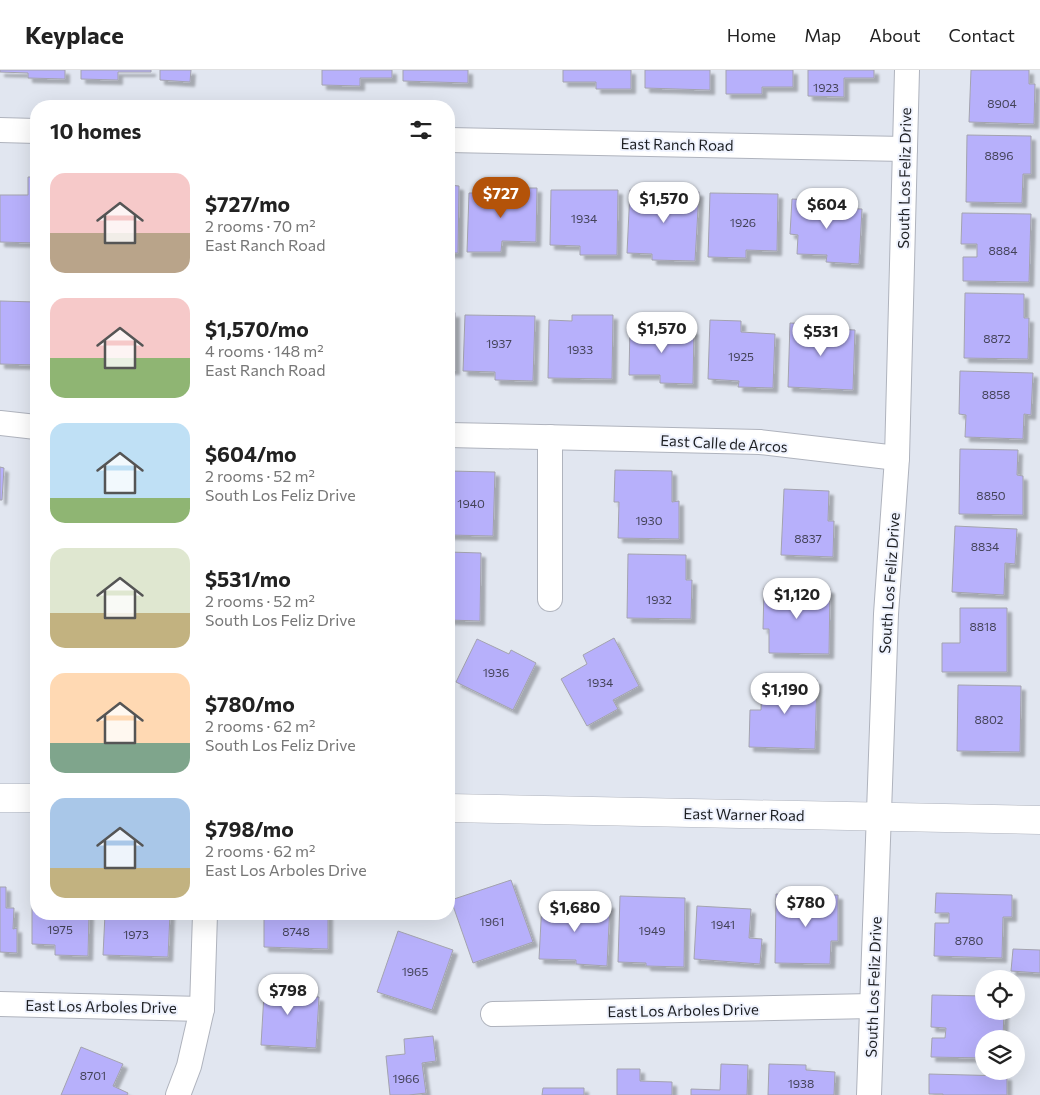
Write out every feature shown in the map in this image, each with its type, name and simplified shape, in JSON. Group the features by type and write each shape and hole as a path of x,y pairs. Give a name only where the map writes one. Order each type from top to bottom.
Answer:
{"main road":[{"path":"0,798 30,798"},
{"name":"East Warner Road","path":"455,808 1040,820"}],"street":[{"name":"South Los Feliz Drive","path":"869,1095 886,614 897,458 906,70"},
{"path":"0,130 30,131"},
{"name":"East Ranch Road","path":"455,140 905,149"},
{"path":"0,423 30,426"},
{"name":"East Calle de Arcos","path":"455,435 760,442 897,458"},
{"path":"550,437 550,599"},
{"path":"178,1095 188,1066 202,1009 205,920"},
{"name":"East Los Arboles Drive","path":"0,1004 202,1009"},
{"name":"East Los Arboles Drive","path":"493,1014 872,1006"}],"building":[{"path":"0,70 65,70 65,79 28,78 28,73 0,72"},
{"path":"81,70 151,70 151,72 118,72 118,80 81,79"},
{"path":"160,70 191,70 190,82 160,80"},
{"path":"322,70 392,70 392,78 360,78 360,86 322,85"},
{"path":"403,70 468,70 468,83 403,81"},
{"path":"563,70 631,70 631,89 596,89 596,82 563,82"},
{"path":"645,70 710,70 710,90 645,88"},
{"path":"726,70 793,70 793,87 762,87 762,94 726,94"},
{"path":"808,70 874,70 874,78 844,78 844,97 808,96"},
{"path":"971,70 1029,70 1029,84 1035,84 1034,124 969,122"},
{"path":"967,135 1031,136 1031,174 1023,174 1022,203 966,202"},
{"path":"28,177 30,177 30,243 0,242 0,195 28,195"},
{"path":"455,186 459,186 458,253 455,253"},
{"path":"500,188 537,188 536,242 502,241 501,252 467,252 469,193 500,193"},
{"path":"551,190 618,190 617,255 580,255 580,246 550,245"},
{"path":"630,190 699,192 695,261 652,260 652,254 627,253"},
{"path":"710,193 778,194 777,251 746,250 746,258 708,257"},
{"path":"792,199 832,201 831,208 862,209 859,264 826,262 827,255 797,254 798,235 790,234"},
{"path":"962,213 1031,214 1029,282 963,281 963,257 977,257 977,244 961,244"},
{"path":"965,293 1024,294 1024,318 1029,318 1028,359 964,358"},
{"path":"0,301 30,302 30,365 0,364"},
{"path":"465,315 535,316 533,381 495,380 495,372 463,371"},
{"path":"572,315 613,315 612,379 548,378 549,320 572,321"},
{"path":"710,320 741,321 741,332 775,334 773,388 738,387 739,381 708,379"},
{"path":"790,323 832,325 832,329 855,330 853,390 788,387"},
{"path":"630,325 694,330 693,384 660,383 660,375 629,375"},
{"path":"960,371 1033,373 1031,415 1024,414 1023,439 965,437 966,415 959,414"},
{"path":"960,449 1018,450 1017,475 1023,476 1023,515 959,514"},
{"path":"0,467 4,468 2,500 0,500"},
{"path":"615,470 672,471 672,502 679,501 679,539 618,538 619,502 614,502"},
{"path":"455,471 495,472 493,536 455,535"},
{"path":"784,489 829,491 828,521 834,521 833,557 781,555"},
{"path":"955,526 1017,529 1015,564 1005,563 1004,595 952,592"},
{"path":"455,552 481,553 480,621 455,620"},
{"path":"628,554 686,555 686,580 692,580 691,619 627,618"},
{"path":"764,588 830,589 829,654 769,653 769,629 763,629"},
{"path":"960,608 1007,608 1007,672 942,672 942,643 960,643"},
{"path":"614,638 639,686 613,700 618,709 587,726 561,679 587,664 583,655"},
{"path":"477,639 509,654 511,650 536,663 513,710 456,682"},
{"path":"762,679 817,680 815,749 749,747 750,710 761,710"},
{"path":"958,685 1021,686 1020,752 957,751"},
{"path":"511,880 533,942 473,963 455,911 455,899"},
{"path":"0,887 6,887 6,908 14,908 13,929 17,928 17,953 0,952"},
{"path":"936,893 1012,895 1012,917 1003,917 1002,958 934,956 935,923 949,923 949,913 935,913"},
{"path":"776,894 838,895 838,941 831,941 830,964 775,963"},
{"path":"620,896 685,898 684,967 646,966 646,963 618,962"},
{"path":"542,902 610,904 607,966 576,964 576,960 539,959"},
{"path":"697,906 751,909 749,938 762,939 760,964 694,959"},
{"path":"32,920 89,920 88,956 55,955 55,945 32,944"},
{"path":"105,920 170,920 168,957 103,955"},
{"path":"264,920 328,920 328,949 264,947"},
{"path":"398,931 453,950 432,1010 377,992"},
{"path":"1013,949 1040,950 1040,973 1011,970"},
{"path":"265,977 290,978 288,995 319,997 316,1048 261,1045"},
{"path":"932,995 975,996 975,1020 1004,1020 1003,1030 975,1030 975,1058 931,1057 932,1038 945,1038 946,1028 931,1027"},
{"path":"433,1036 436,1061 422,1063 426,1093 390,1095 386,1056 405,1054 404,1039"},
{"path":"81,1047 123,1064 113,1086 128,1093 127,1095 61,1095"},
{"path":"721,1064 748,1065 747,1095 691,1095 691,1089 720,1090"},
{"path":"769,1064 806,1065 806,1070 835,1072 834,1095 768,1095"},
{"path":"617,1069 640,1069 640,1081 672,1082 672,1095 617,1095"},
{"path":"929,1074 975,1075 975,1080 1007,1080 1007,1095 929,1094"},
{"path":"543,1088 584,1088 584,1095 542,1095"}]}
